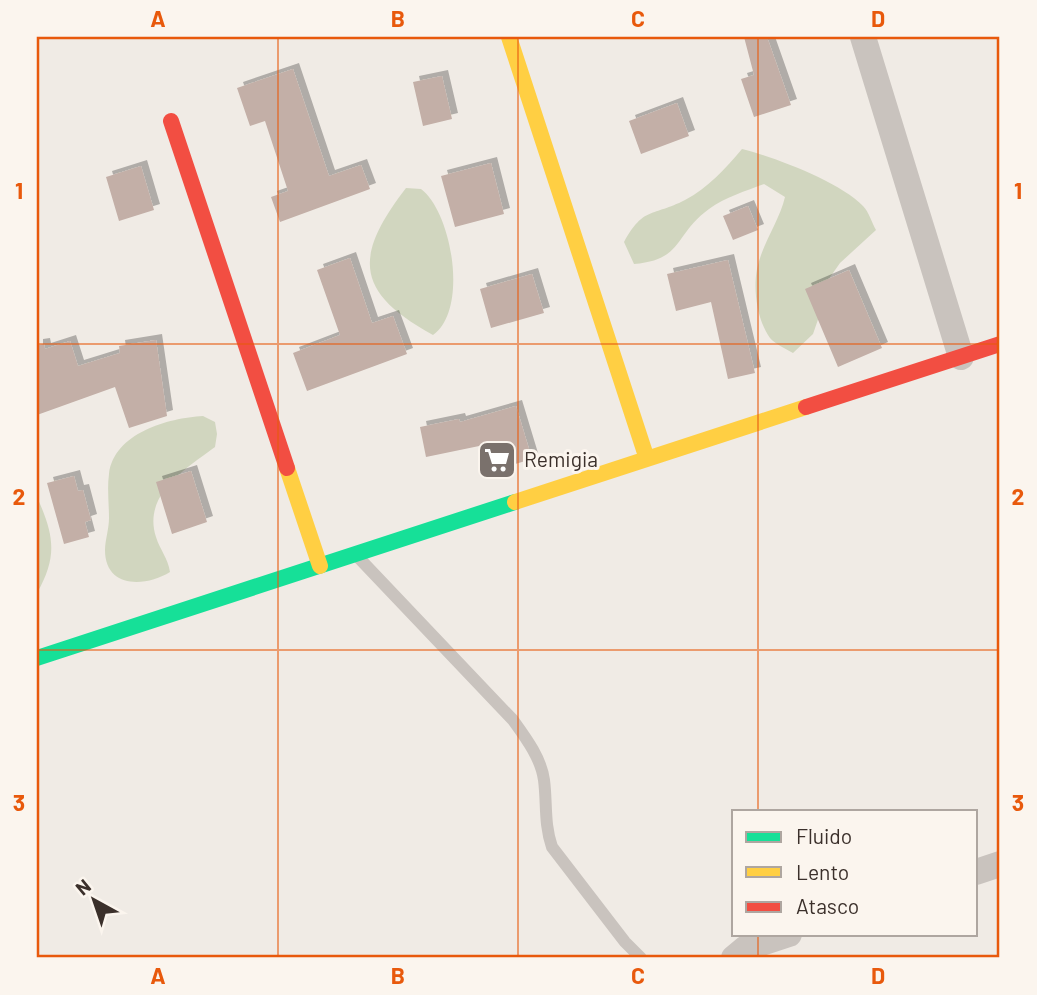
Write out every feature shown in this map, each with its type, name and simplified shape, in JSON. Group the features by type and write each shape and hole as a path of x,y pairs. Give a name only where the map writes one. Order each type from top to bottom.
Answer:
{"street":[{"path":"509,37 647,459"},
{"path":"863,37 961,357"},
{"path":"171,121 320,566"},
{"path":"37,658 1000,344"},
{"path":"978,871 1000,864"},
{"path":"733,958 746,948 783,936"}],"lane":[{"path":"355,554 513,720 533,748 544,777 546,830 552,847 625,942 641,958"}],"green space":[{"path":"742,149 788,164 839,188 863,206 876,230 840,263 826,283 822,308 813,334 793,353 770,338 759,314 756,295 759,260 785,197 764,184 729,198 698,218 670,251 650,262 634,264 624,242 643,217 685,200 701,190 723,171"},
{"path":"406,188 421,189 432,201 448,239 452,261 451,305 444,322 433,335 388,303 376,288 370,271 371,253 377,234"},
{"path":"203,416 215,422 215,447 180,473 161,495 155,508 153,522 156,537 170,572 139,582 119,578 107,563 105,550 109,522 108,479 113,460 121,448 145,430 174,420"},
{"path":"37,497 50,534 51,556 37,593"}],"building":[{"path":"744,37 767,37 791,105 754,117 741,79 754,75"},
{"path":"293,69 329,176 361,165 370,189 280,222 271,197 288,191 265,121 250,126 237,88"},
{"path":"442,76 452,119 423,126 413,82"},
{"path":"677,103 689,136 641,154 629,121"},
{"path":"491,163 504,214 455,227 441,176"},
{"path":"141,166 154,210 119,221 106,177"},
{"path":"748,206 758,230 733,240 723,216"},
{"path":"350,258 372,323 393,316 407,354 307,391 293,353 340,335 317,270"},
{"path":"728,260 755,373 728,379 711,302 676,311 667,274"},
{"path":"849,270 882,348 838,367 805,289"},
{"path":"532,274 544,313 491,328 480,289"},
{"path":"156,340 167,416 129,428 115,387 37,415 37,345 44,344 45,349 70,341 78,366 120,353 119,346"},
{"path":"516,406 532,459 492,471 484,445 426,457 420,427 459,419 460,422"},
{"path":"191,471 207,522 172,534 156,482"},
{"path":"74,476 78,491 83,490 91,520 85,522 89,537 64,544 47,483"}],"traffic: fast":[{"path":"37,658 515,502"}],"traffic: slow":[{"path":"509,37 647,459"},
{"path":"515,502 806,407"},
{"path":"287,468 320,566"}],"traffic: jam":[{"path":"171,121 287,468"},
{"path":"806,407 1000,344"}],"place":[{"name":"Remigia","path":"497,460"}]}
